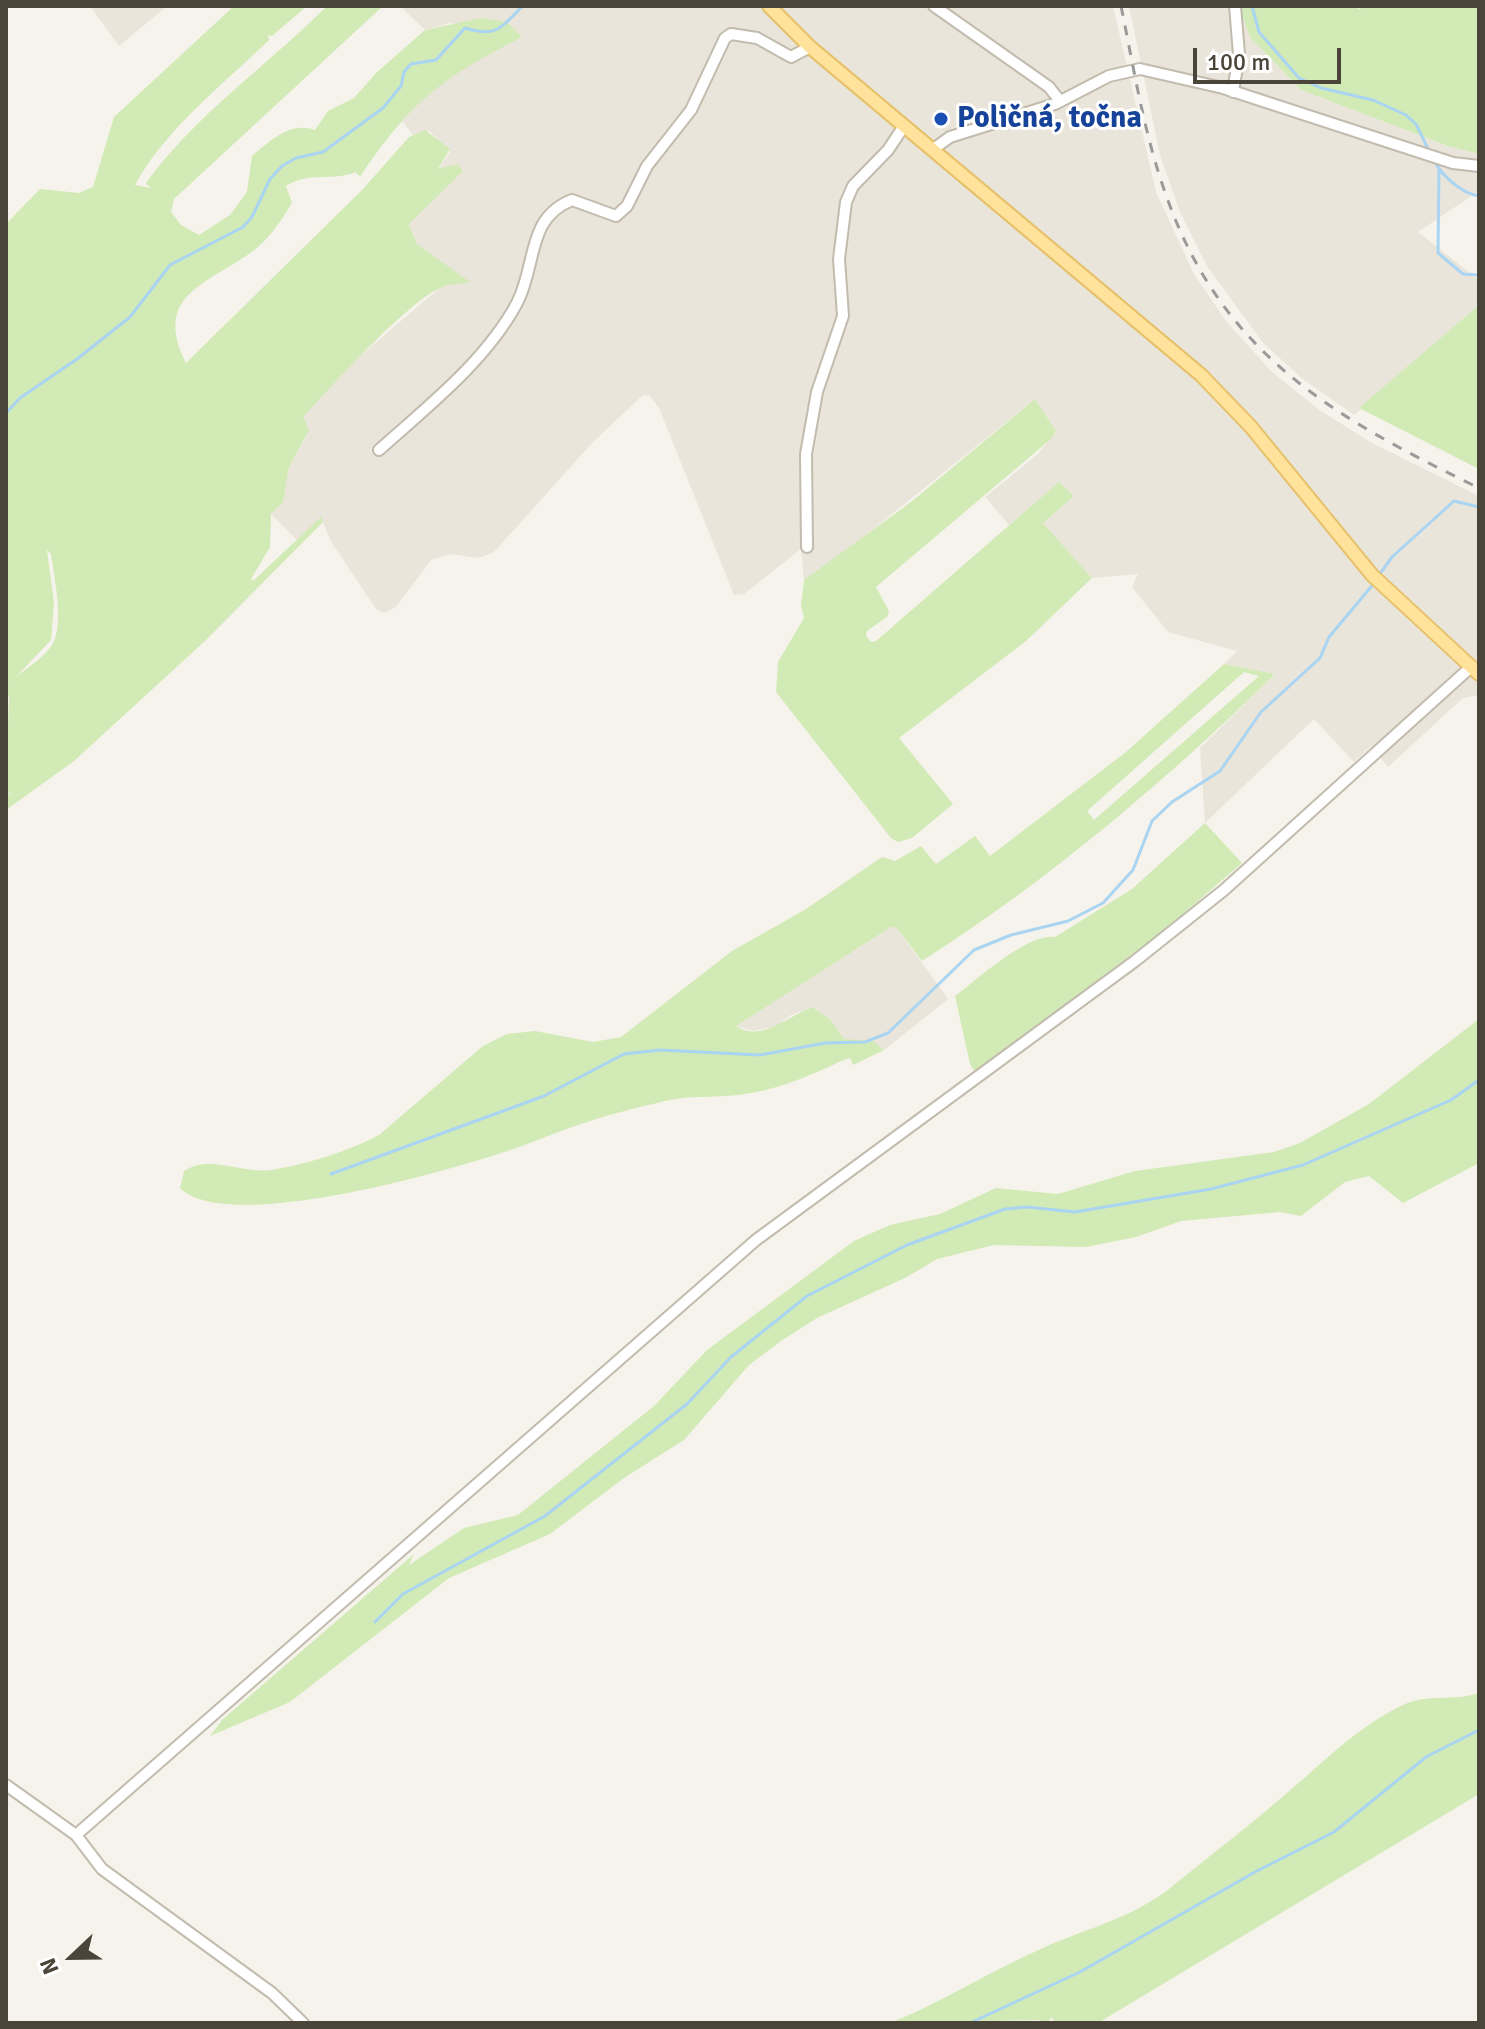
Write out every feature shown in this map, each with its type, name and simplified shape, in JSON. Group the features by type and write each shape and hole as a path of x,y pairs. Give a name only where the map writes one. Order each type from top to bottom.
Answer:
{"main road":[{"path":"769,6 810,47 1201,375 1251,427 1372,575 1476,670"}],"street":[{"path":"934,6 1049,87 1060,101"},
{"path":"1233,92 1239,54 1235,6"},
{"path":"379,450 439,397 501,328 519,299 538,229 549,212 572,200 616,216 627,206 647,166 691,110 725,38 731,34 757,38 791,57 810,47"},
{"path":"932,150 950,137 1060,101 1109,76 1140,69 1161,71 1233,92 1453,163 1479,166"},
{"path":"807,547 807,445 817,392 843,316 839,259 846,202 853,186 888,150 904,126"},
{"path":"76,1835 756,1240 972,1085 1224,890 1476,670"},
{"path":"6,1785 76,1835 102,1869 272,1993 303,2023"}],"shaded area":[{"path":"90,6 167,6 119,46"},
{"path":"400,6 1113,6 1156,192 1194,274 1226,321 1271,371 1318,409 1372,443 1479,496 1479,695 1463,698 1388,767 1371,746 1354,762 1314,719 1205,823 1200,748 1275,674 1224,664 1237,651 1168,632 1132,587 1138,574 1092,578 1043,523 1073,496 1060,482 1009,525 985,497 1038,454 1056,431 1035,399 815,576 804,580 801,549 744,594 734,595 659,408 650,396 643,395 592,443 494,552 479,558 449,554 431,560 396,607 384,613 376,609 332,543 321,518 297,540 271,514 283,502 289,467 305,439 302,417 333,379 443,285 469,282 417,244 409,224 457,164 438,170 450,152 429,131 414,136 402,121 435,86 461,68 521,37 450,23 425,30"},
{"path":"1129,6 1239,6 1250,37 1301,90 1448,146 1479,154 1479,191 1418,232 1479,280 1479,305 1354,415 1304,380 1263,343 1207,266 1180,212 1160,155"},
{"path":"891,927 896,927 948,999 884,1050 873,1041 844,1040 830,1019 812,1007 791,1015 777,1026 754,1031 735,1026"}],"green space":[{"path":"234,6 307,6 272,36 268,35 269,40 196,108 162,145 135,185 151,188 146,183 209,112 327,6 383,6 174,199 171,212 181,225 199,235 230,215 247,192 252,156 289,130 315,130 328,111 354,98 376,73 425,30 481,18 507,22 522,37 470,65 430,94 395,129 360,177 356,172 303,179 286,186 292,203 268,237 206,281 181,304 176,320 177,339 186,363 362,190 409,137 425,130 450,149 438,169 457,164 463,171 409,224 417,244 470,282 445,286 413,307 372,344 303,417 309,430 289,467 283,502 271,514 270,547 251,579 253,581 321,517 323,522 206,640 74,761 6,810 6,796 12,792 6,794 9,696 6,698 6,684 10,682 6,683 6,224 40,189 79,193 93,187 114,117","holes":["47,550 51,554 58,602 55,639 42,656 16,677 51,640 54,603"]},
{"path":"1239,6 1353,6 1361,10 1358,6 1479,6 1479,154 1448,146 1301,90 1250,37"},
{"path":"1479,305 1479,469 1359,408"},
{"path":"1035,399 1056,431 1051,439 876,587 889,611 887,617 867,631 866,636 871,642 876,641 1059,482 1074,496 1043,523 1092,578 1026,641 899,738 953,804 912,838 898,842 891,838 776,692 778,662 804,618 801,606 804,580 911,502"},
{"path":"1224,664 1275,674 1106,827 1016,897 922,961 896,927 891,927 736,1026 745,1030 765,1030 812,1007 830,1019 844,1039 873,1041 884,1050 853,1065 850,1058 791,1082 751,1093 674,1099 632,1109 470,1163 334,1195 241,1205 204,1201 180,1188 184,1171 194,1166 215,1164 271,1170 326,1157 367,1141 379,1135 483,1046 507,1034 535,1031 593,1042 621,1037 732,951 806,909 882,857 895,861 921,846 936,864 975,836 990,856 1126,752","holes":["1244,672 1259,676 1094,820 1087,811"]},
{"path":"1205,823 1242,863 1162,932 975,1072 970,1064 955,996 1017,949 1031,942 1055,937 1132,889"},
{"path":"1479,1019 1479,1163 1403,1203 1369,1176 1345,1182 1301,1216 1280,1212 1181,1221 1136,1237 1086,1247 994,1245 937,1259 907,1277 817,1318 781,1341 749,1365 684,1440 624,1478 550,1534 449,1578 290,1702 210,1736 222,1720 414,1554 409,1565 464,1528 518,1515 654,1406 707,1350 854,1241 890,1225 940,1214 996,1188 1058,1194 1135,1171 1274,1152 1300,1143 1369,1104"},
{"path":"1479,1693 1479,1794 1098,2023 1056,2023 1051,2017 1048,2023 1039,2020 890,2023 1023,1957 1124,1916 1154,1899 1258,1817 1342,1745 1386,1714 1412,1701"}],"waterway":[{"path":"6,413 20,398 130,317 170,265 243,227 252,217 270,179 282,166 296,158 323,152 383,108 401,86 404,72 411,64 436,60 465,28 484,32 497,29 523,6"},
{"path":"1252,6 1259,32 1299,78 1321,88 1373,100 1406,115 1416,124 1430,153"},
{"path":"1434,160 1453,183 1479,196"},
{"path":"1439,171 1438,253 1463,274 1479,275"},
{"path":"1379,575 1392,557 1454,501 1479,507"},
{"path":"331,1174 544,1096 624,1054 660,1050 760,1055 825,1043 865,1042 888,1033 974,950 1011,935 1068,921 1103,903 1133,870 1152,821 1172,802 1220,771 1261,712 1320,658 1329,637 1376,581"},
{"path":"375,1622 403,1594 545,1516 687,1404 731,1357 807,1296 907,1245 1005,1209 1027,1207 1075,1212 1211,1189 1303,1165 1451,1100 1479,1080"},
{"path":"970,2023 1080,1972 1255,1872 1334,1832 1426,1757 1479,1730"}],"railway":[{"path":"1121,6 1158,172 1190,251 1218,298 1252,340 1331,407 1377,435 1479,488"}],"place":[{"name":"Poličná, točna","path":"941,119"}]}
